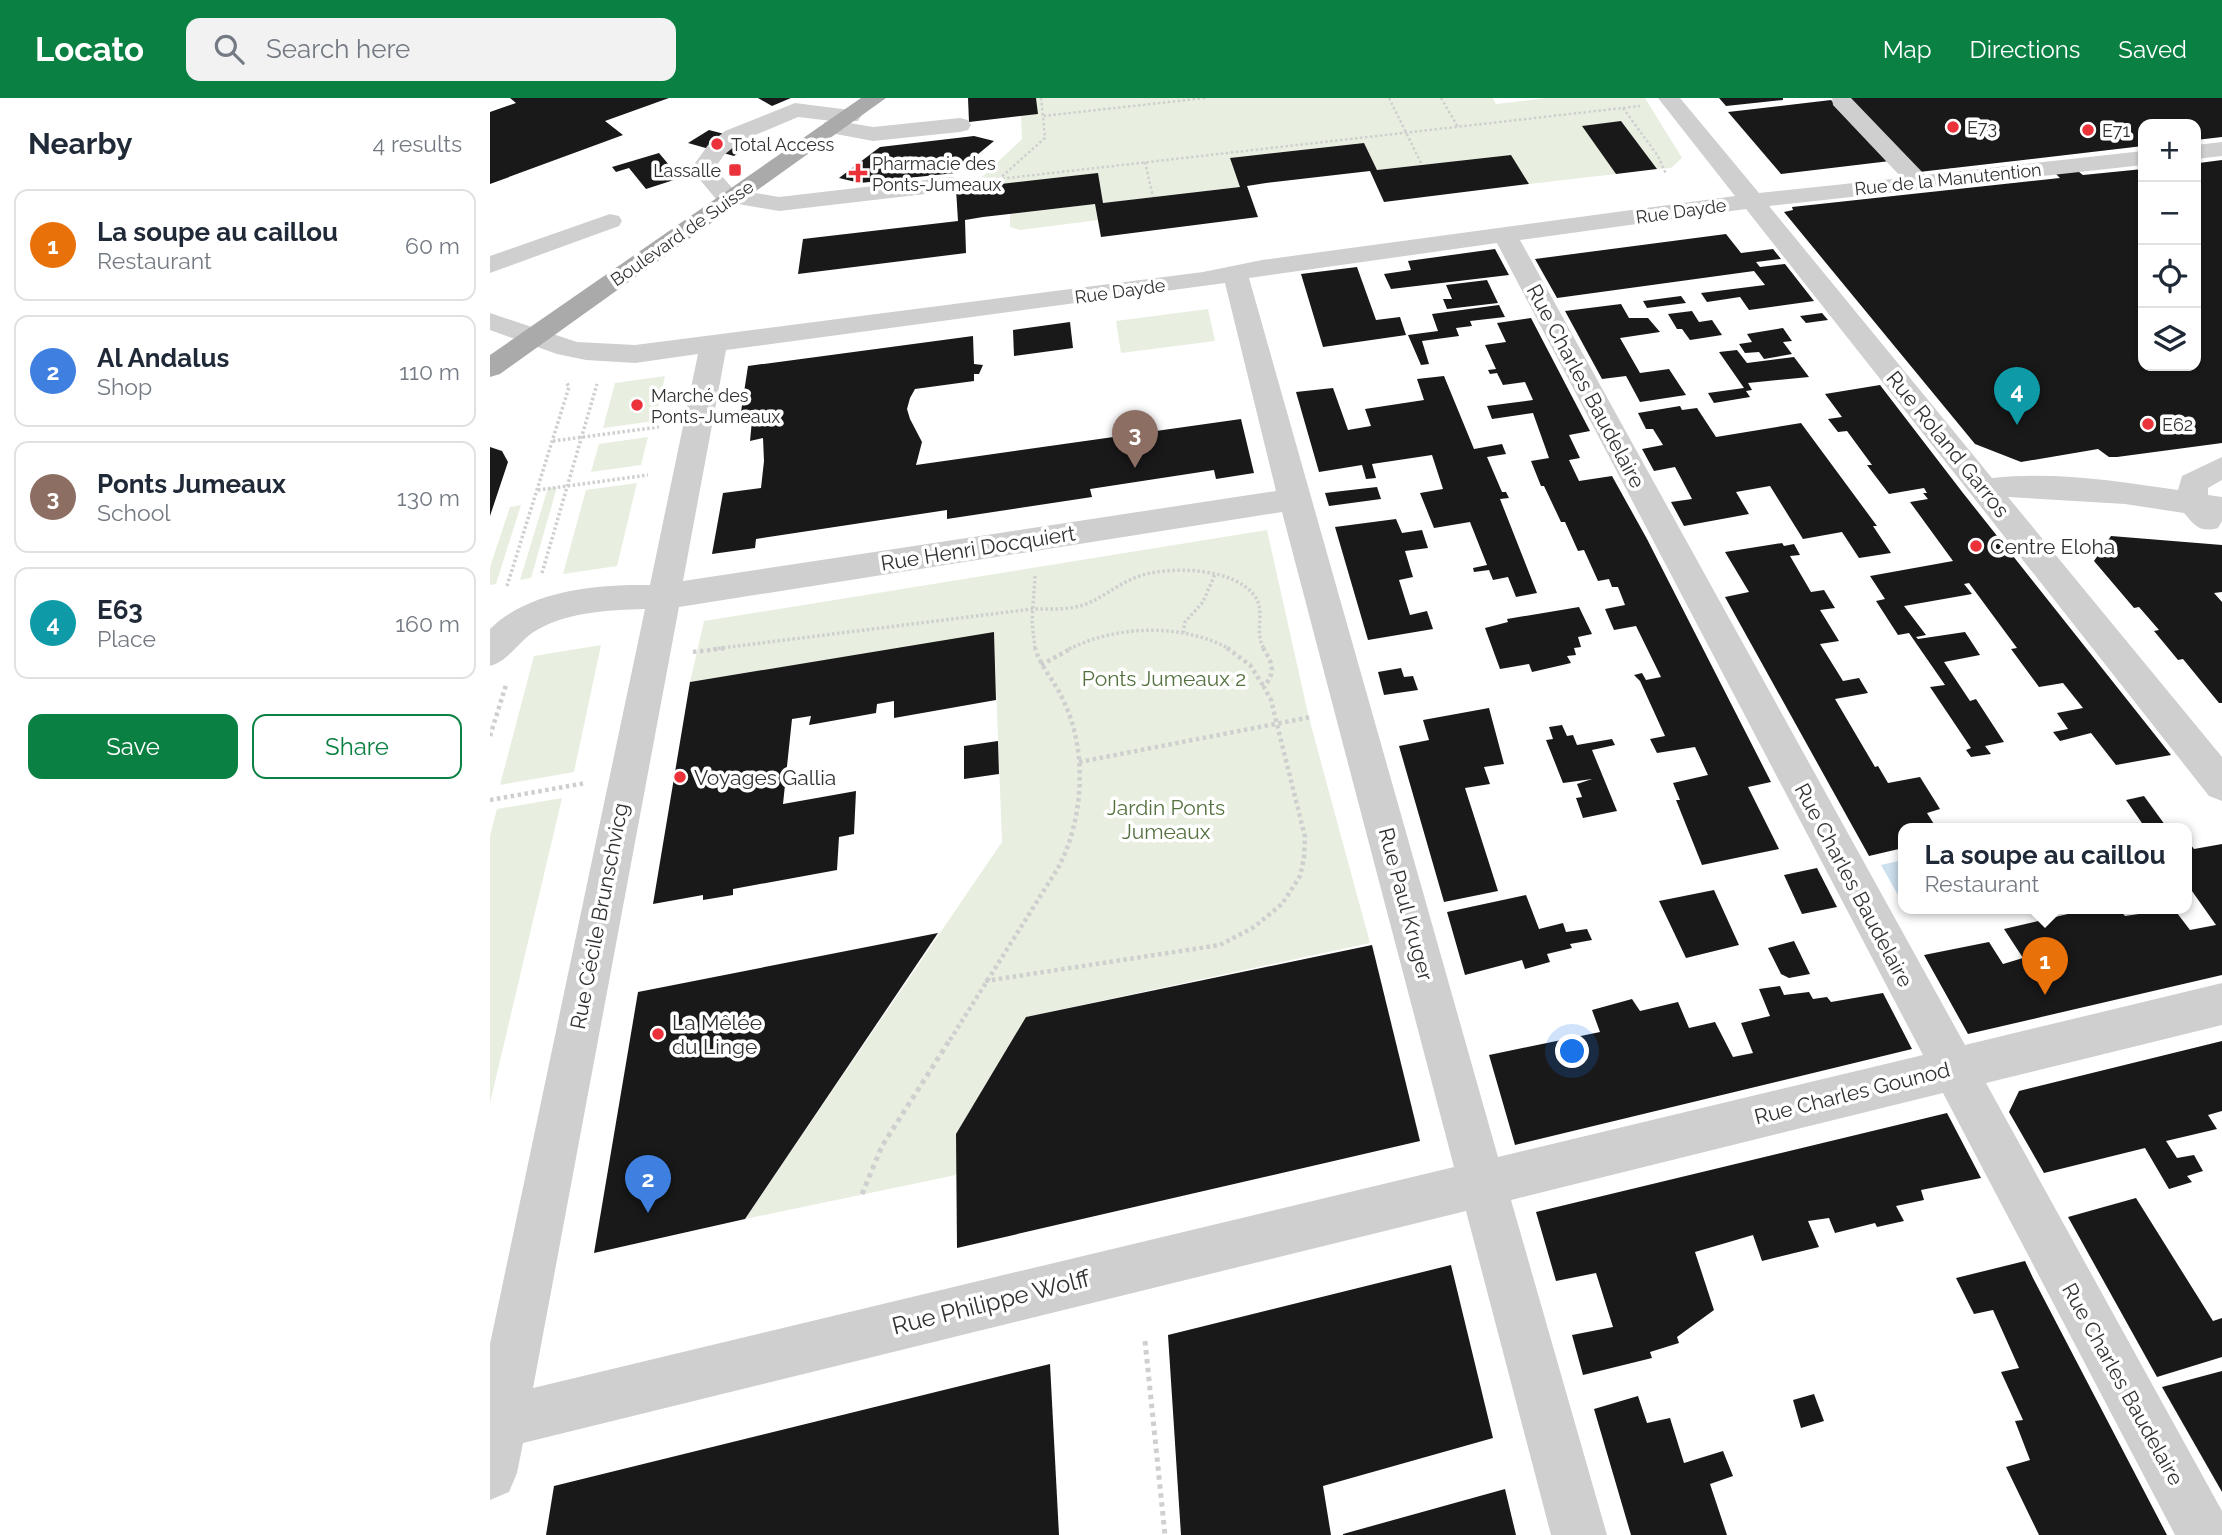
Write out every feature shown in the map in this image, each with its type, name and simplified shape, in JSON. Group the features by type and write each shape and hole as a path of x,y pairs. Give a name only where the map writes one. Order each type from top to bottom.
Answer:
{"main road":[{"name":"Boulevard de Suisse","path":"490,368 875,98"}],"street":[{"name":"Rue Roland Garros","path":"1671,100 2222,785"},
{"path":"1841,100 1920,183"},
{"path":"951,184 779,204 732,198 703,169 716,150 733,136 795,110 841,121 873,134 960,125"},
{"path":"2201,151 2222,149"},
{"name":"Rue de la Manutention","path":"1753,201 2138,159"},
{"name":"Rue Dayde","path":"490,321 537,335 559,346 635,354 1203,280 1504,234 1753,201"},
{"path":"490,265 610,220"},
{"name":"Rue Charles Baudelaire","path":"1504,234 1972,1107 2205,1535"},
{"name":"Rue Paul Kruger","path":"1235,274 1294,499 1579,1535"},
{"name":"Rue Cécile Brunschvicg","path":"490,1473 495,1423 714,344"},
{"path":"2211,514 2193,483 2222,467"},
{"path":"1984,489 2020,485 2125,493 2211,514"},
{"name":"Rue Henri Docquiert","path":"662,597 1294,499"},
{"path":"2007,518 2082,511 2211,514"},
{"path":"494,647 521,622 543,611 629,597 662,597"},
{"name":"Rue Charles Gounod","path":"1483,1184 2222,1004"},
{"name":"Rue Philippe Wolff","path":"495,1423 1483,1184"}],"path":[{"path":"1041,98 1045,138 999,179 1623,108 1671,100"},
{"path":"1043,116 1205,98"},
{"path":"1389,98 1422,165"},
{"path":"1441,98 1458,127"},
{"path":"1623,108 1658,156 1667,174"},
{"path":"1145,162 1153,197"},
{"path":"494,647 494,628 569,387 559,366 579,350"},
{"path":"540,579 598,382"},
{"path":"552,441 698,421"},
{"path":"538,490 689,469"},
{"path":"862,1194 882,1146 1043,894 1066,852 1074,821 1079,762 1073,724 1065,703 1041,665 1035,647 1032,609 1035,540"},
{"path":"688,653 1032,609 1079,606 1150,572 1174,570 1215,574 1237,581 1259,601 1257,634 1261,647 1273,665 1272,676 1264,687"},
{"path":"1183,633 1185,622 1203,602 1215,574"},
{"path":"985,981 1220,944 1254,929 1276,911 1289,895 1306,858 1305,836 1271,700 1251,666 1227,647 1183,633 1132,629 1112,633 1062,651 1041,665"},
{"path":"1079,762 1353,709"},
{"path":"490,800 592,782"},
{"path":"1144,1341 1164,1535"}],"green space":[{"path":"1036,98 1493,98 1496,104 1546,98 1645,98 1682,158 1671,168 1657,169 1621,121 1583,126 1616,174 1529,184 1511,155 1377,170 1363,143 1231,158 1240,187 1103,203 1098,174 982,186 982,177 1022,139 1021,116 1038,114"},
{"path":"1095,204 1098,220 1020,230 1010,227 1010,214"},
{"path":"1208,309 1215,341 1121,353 1116,321"},
{"path":"665,376 655,421 603,428 615,383"},
{"path":"648,437 641,465 591,472 599,444"},
{"path":"637,483 617,566 563,574 586,490"},
{"path":"557,487 531,578 520,580 548,488"},
{"path":"521,505 496,584 490,585 490,567 510,507"},
{"name":"Jardin Ponts Jumeaux","path":"1267,530 1309,718 1370,943 1026,1017 956,1175 745,1219 1002,842 994,633 690,682 704,621"},
{"path":"601,645 574,772 500,785 534,656"},
{"path":"562,798 490,1103 490,836 497,809"}],"water":[{"path":"1898,861 1898,895 1881,865"}],"building":[{"path":"510,98 669,98 605,121 623,135 490,184 490,112 516,103"},
{"path":"758,98 791,98 772,106"},
{"path":"968,98 1036,98 1038,114 969,122"},
{"path":"1719,98 1783,98 1783,100 1726,106"},
{"path":"1848,98 2222,98 2222,137 2201,139 2201,119 2138,119 2138,147 1919,172"},
{"path":"1831,100 1890,161 1781,174 1728,112"},
{"path":"1621,121 1657,169 1616,174 1582,126"},
{"path":"709,130 755,142 734,156 688,143"},
{"path":"974,136 994,141 955,173 860,183 839,178 880,147"},
{"path":"1364,143 1377,170 1511,155 1529,184 1384,202 1370,171 1266,183 1247,186 1258,217 1101,237 1095,204 983,217 965,220 966,253 798,274 803,239 958,221 956,189 1098,173 1103,203 1240,187 1230,158"},
{"path":"659,153 680,178 646,189 629,168 616,172 612,167"},
{"path":"2222,160 2222,443 2117,457 2109,457 2098,449 2021,462 1975,444 1784,212 1793,210 1792,207 2060,178 2053,171 2075,169 2083,175 2138,170 2138,371 2201,371 2201,163"},
{"path":"1726,234 1741,253 1773,249 1781,259 1756,262 1760,267 1785,264 1814,301 1749,310 1740,297 1707,302 1701,293 1765,285 1754,271 1557,298 1535,259"},
{"path":"1495,249 1509,275 1391,289 1384,274 1411,270 1408,261"},
{"path":"1357,267 1376,320 1400,317 1406,335 1323,347 1301,274"},
{"path":"1487,280 1498,303 1447,309 1443,299 1452,299 1446,285"},
{"path":"1681,296 1686,303 1647,308 1643,301"},
{"path":"1621,304 1629,318 1648,318 1660,332 1620,338 1640,373 1669,369 1686,395 1640,402 1626,376 1602,379 1565,311"},
{"path":"1499,305 1505,317 1470,321 1472,326 1456,328 1459,336 1422,341 1429,364 1421,365 1408,335 1438,331 1432,314"},
{"path":"1692,311 1699,322 1712,320 1722,335 1690,340 1682,329 1677,329 1668,314"},
{"path":"1822,313 1828,320 1806,323 1800,316"},
{"path":"1531,318 1590,431 1569,435 1580,458 1569,460 1579,481 1612,476 1647,539 1771,782 1748,787 1779,849 1702,865 1676,800 1680,800 1673,783 1708,775 1695,747 1657,753 1650,739 1665,736 1640,681 1634,675 1642,673 1646,680 1661,677 1636,626 1614,630 1605,609 1625,605 1618,587 1612,587 1609,579 1598,581 1584,550 1578,551 1565,522 1561,522 1544,486 1541,486 1531,461 1549,458 1533,413 1492,419 1487,406 1533,400 1525,382 1503,385 1497,373 1490,374 1488,370 1496,369 1485,345 1506,342 1497,323"},
{"path":"1070,322 1073,348 1014,356 1013,330"},
{"path":"1783,328 1792,341 1783,342 1792,354 1764,359 1759,352 1745,353 1739,344 1752,342 1747,334"},
{"path":"973,336 974,364 983,365 979,374 974,374 974,381 915,389 910,398 907,409 922,442 916,465 1241,419 1254,473 1216,479 1214,470 1090,489 1092,497 947,519 947,510 756,539 755,548 712,554 723,493 761,488 763,438 750,441 753,410 741,412 748,366"},
{"path":"1737,350 1747,363 1794,357 1809,377 1748,383 1752,390 1746,391 1750,397 1714,403 1708,393 1744,388 1719,352"},
{"path":"1444,376 1474,449 1502,444 1506,454 1487,457 1502,492 1506,492 1509,498 1500,499 1537,593 1516,597 1508,577 1493,580 1489,570 1474,572 1473,568 1487,565 1470,522 1434,528 1420,493 1443,489 1432,455 1372,464 1376,478 1366,479 1362,465 1319,472 1296,392 1333,388 1348,430 1371,426 1365,409 1424,400 1417,379"},
{"path":"1880,385 2171,755 2116,765 2091,733 2060,741 2053,732 2068,729 2057,713 2083,708 2063,683 2039,687 2011,649 2017,648 1969,583 1964,584 1972,594 1904,606 1926,635 1916,637 1918,639 1965,632 1980,655 1944,662 1970,701 1976,699 2004,742 1985,746 1991,754 1971,757 1966,750 1971,748 1930,687 1945,685 1909,633 1898,635 1876,601 1885,599 1870,576 1953,561 1910,502 1928,499 1923,493 1927,493 1924,488 1889,494 1867,465 1872,465 1847,431 1838,432 1828,419 1842,417 1825,394"},
{"path":"1680,406 1682,410 1697,408 1716,437 1801,423 1877,526 1873,526 1891,553 1859,558 1842,532 1803,539 1770,486 1736,492 1749,514 1684,526 1671,502 1692,499 1675,467 1654,471 1642,449 1663,445 1653,429 1646,429 1638,413"},
{"path":"490,447 502,451 508,462 490,516"},
{"path":"1377,487 1381,499 1329,506 1325,493"},
{"path":"1396,519 1402,533 1422,530 1428,548 1405,551 1413,577 1399,580 1410,615 1427,611 1433,629 1368,640 1335,527"},
{"path":"2111,536 2222,545 2222,592 2214,593 2222,602 2222,703 2219,703 2183,659 2178,660 2154,631 2159,630 2139,607 2134,608 2094,561"},
{"path":"1782,543 1784,546 1794,544 1800,555 1790,556 1811,592 1824,590 1835,608 1820,610 1839,641 1820,644 1843,681 1859,678 1868,693 1835,699 1875,767 1878,766 1888,783 1920,777 1940,809 1927,813 1933,823 1898,823 1898,849 1869,856 1725,597 1749,592 1725,552"},
{"path":"1579,607 1592,634 1578,637 1581,647 1574,648 1576,655 1567,656 1571,663 1532,672 1529,664 1500,669 1485,628 1508,622 1507,619"},
{"path":"994,632 996,700 894,718 894,701 877,704 876,713 809,725 811,716 792,719 783,804 856,791 854,834 839,837 837,870 733,889 733,895 703,900 703,895 653,904 690,682"},
{"path":"1401,668 1404,677 1413,676 1418,690 1384,695 1378,672"},
{"path":"1489,708 1504,764 1484,767 1490,784 1465,788 1498,891 1444,902 1399,746 1429,740 1423,720"},
{"path":"1562,725 1567,736 1573,735 1577,745 1612,739 1615,745 1592,750 1617,811 1583,818 1576,798 1582,797 1577,784 1592,779 1563,783 1546,740 1553,739 1549,727"},
{"path":"998,741 999,774 964,779 964,746"},
{"path":"2144,796 2164,823 2142,823 2126,800"},
{"path":"2222,844 2222,975 1968,1034 1924,955 1989,942 2003,964 2023,958 2004,929 2068,914 2178,914 2190,930 2216,925 2192,891 2192,846 2194,849"},
{"path":"1817,868 1837,907 1802,914 1784,875"},
{"path":"1714,890 1739,945 1686,958 1659,901"},
{"path":"1526,895 1539,929 1563,923 1566,932 1587,929 1592,940 1570,944 1572,948 1547,954 1550,962 1525,969 1522,960 1465,975 1447,912"},
{"path":"938,933 745,1219 594,1253 638,992"},
{"path":"1794,941 1810,974 1789,978 1781,974 1768,948"},
{"path":"1372,945 1420,1141 957,1248 956,1134 1026,1017"},
{"path":"1780,986 1784,995 1809,992 1813,999 1827,997 1831,1002 1883,993 1912,1049 1515,1145 1489,1055 1600,1032 1592,1010 1632,999 1640,1011 1678,1002 1689,1028 1715,1022 1733,1057 1753,1053 1741,1023 1770,1016 1759,989"},
{"path":"2222,1041 2222,1111 2208,1115 2217,1129 2166,1141 2177,1158 2194,1155 2203,1171 2187,1176 2192,1182 2169,1189 2145,1148 2044,1173 2009,1112 2019,1091"},
{"path":"1947,1113 1981,1178 1921,1190 1924,1200 1896,1206 1904,1221 1877,1227 1875,1223 1835,1233 1829,1218 1808,1221 1819,1247 1762,1261 1753,1235 1695,1252 1714,1310 1677,1337 1679,1343 1650,1352 1652,1358 1583,1375 1572,1335 1613,1327 1596,1273 1556,1281 1536,1212"},
{"path":"2136,1198 2213,1321 2222,1318 2222,1357 2157,1377 2068,1217"},
{"path":"2025,1261 2167,1535 2039,1535 2006,1467 2030,1460 2015,1421 2023,1420 2001,1372 2019,1368 1993,1310 1974,1314 1956,1278"},
{"path":"1451,1265 1493,1438 1323,1486 1331,1535 1181,1535 1168,1335"},
{"path":"1050,1364 1059,1535 546,1535 554,1486"},
{"path":"2222,1371 2222,1492 2162,1387"},
{"path":"1814,1394 1824,1421 1801,1428 1793,1400"},
{"path":"1638,1396 1647,1423 1670,1418 1684,1463 1723,1451 1733,1476 1710,1484 1727,1535 1631,1535 1594,1409"},
{"path":"1505,1489 1516,1535 1343,1535 1343,1534"}],"place":[{"name":"E73","path":"1953,127"},
{"name":"E71","path":"2088,130"},
{"name":"Total Access","path":"717,144"},
{"name":"Lassalle","path":"735,170"},
{"name":"Pharmacie des Ponts-Jumeaux","path":"858,173"},
{"name":"Marché des Ponts-Jumeaux","path":"637,405"},
{"name":"E62","path":"2148,424"},
{"name":"E63","path":"2017,425"},
{"name":"Ponts Jumeaux","path":"1135,468"},
{"name":"Centre Eloha","path":"1976,546"},
{"name":"Voyages Gallia","path":"680,777"},
{"name":"La soupe au caillou","path":"2045,995"},
{"name":"La Mêlée du Linge","path":"658,1034"},
{"name":"Al Andalus","path":"648,1213"}],"park label":[{"name":"Ponts Jumeaux 2","path":"1164,678"}]}
